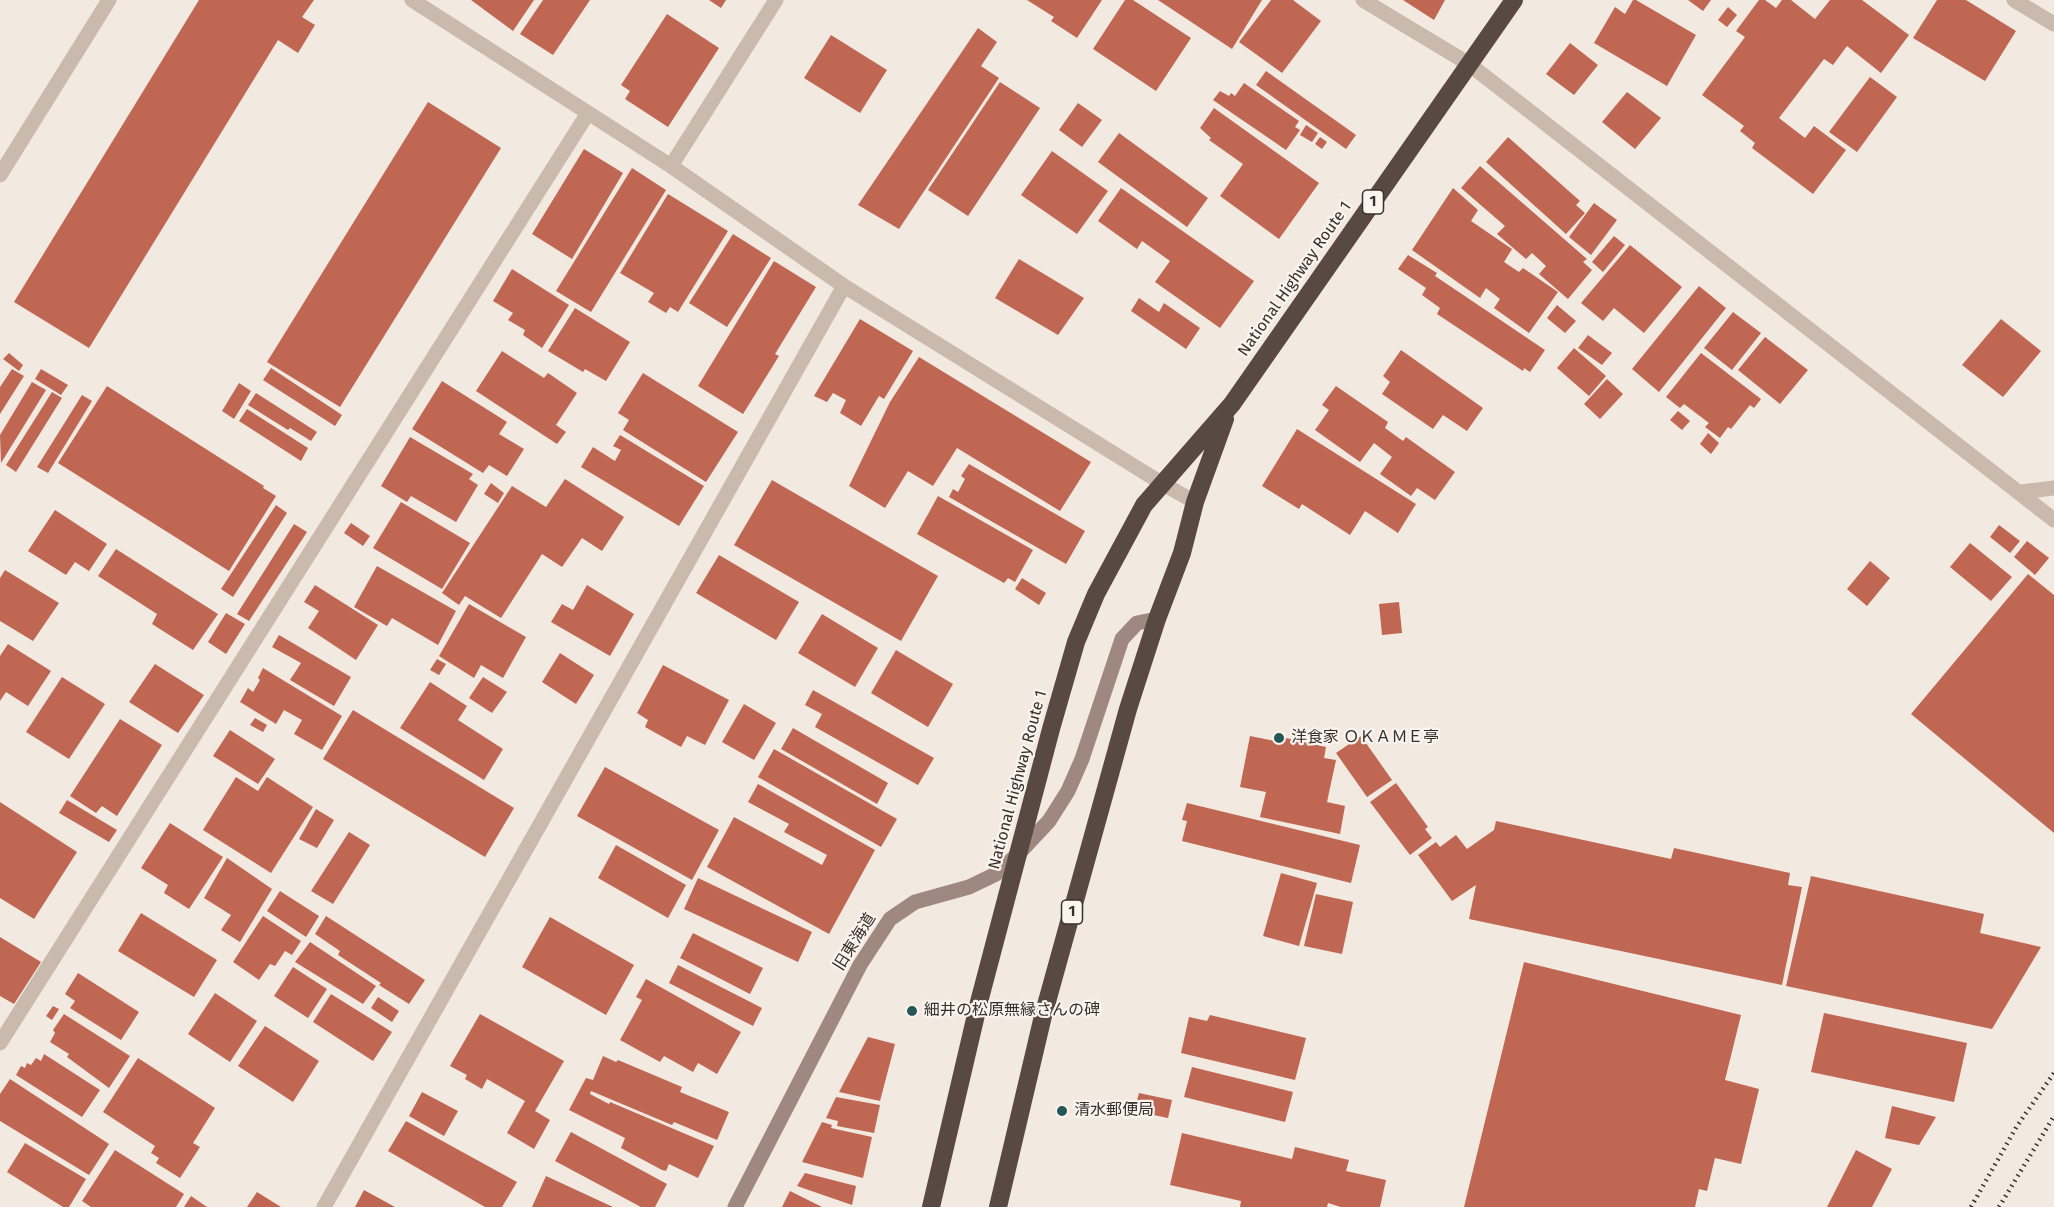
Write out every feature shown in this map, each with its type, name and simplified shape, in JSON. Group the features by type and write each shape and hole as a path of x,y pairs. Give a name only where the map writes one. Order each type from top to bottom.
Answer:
{"highway":[{"name":"National Highway Route 1","path":"931,1207 979,1002 1051,729 1076,642 1096,594 1144,505 1232,404 1514,0"},
{"name":"National Highway Route 1","path":"998,1207 1043,1016 1128,709 1157,619 1182,553 1195,502 1214,445 1232,404"}],"street":[{"path":"0,175 109,0"},
{"path":"412,0 671,166 844,286 1195,502"},
{"path":"671,166 776,0"},
{"path":"1363,0 1469,64 2054,520"},
{"path":"2014,0 2054,24"},
{"path":"0,1042 588,113"},
{"path":"324,1207 844,286"},
{"path":"2021,492 2054,488"},
{"name":"旧東海道","path":"735,1207 860,965 890,919 915,902 969,887 996,874 1049,821 1068,792 1082,759 1122,639 1137,623 1157,619"}],"building":[{"path":"199,0 314,0 302,17 315,25 298,53 278,40 89,348 14,302"},
{"path":"471,0 534,0 513,31"},
{"path":"543,0 590,0 553,55 520,34"},
{"path":"709,0 726,0 721,8"},
{"path":"1027,0 1102,0 1077,38 1051,21 1054,17"},
{"path":"1125,0 1133,0 1191,38 1156,91 1093,49"},
{"path":"1158,0 1262,0 1232,49"},
{"path":"1271,0 1293,0 1321,21 1282,73 1239,42"},
{"path":"1403,0 1445,0 1434,20"},
{"path":"1633,0 1696,35 1667,86 1594,43 1615,7 1625,14"},
{"path":"1688,0 1711,0 1703,11"},
{"path":"1759,0 1765,0 1776,8 1782,0 1791,0 1815,19 1830,0 1862,0 1909,35 1881,73 1847,46 1833,65 1824,59 1779,118 1805,138 1814,126 1846,150 1813,194 1752,148 1755,143 1740,131 1744,126 1702,95 1745,37 1736,31"},
{"path":"1937,0 1966,0 2016,31 1985,81 1913,38"},
{"path":"1728,7 1737,15 1727,27 1718,20"},
{"path":"667,14 719,48 668,127 625,99 630,91 621,85"},
{"path":"978,28 997,42 981,66 999,78 899,229 858,205"},
{"path":"831,35 887,70 860,113 804,78"},
{"path":"1570,43 1598,65 1574,95 1546,74"},
{"path":"1266,71 1356,135 1346,149 1256,85"},
{"path":"1870,77 1897,97 1857,152 1829,132"},
{"path":"1000,82 1040,108 968,216 928,190"},
{"path":"1244,83 1299,121 1295,127 1300,130 1286,150 1213,100 1220,91 1229,96 1231,93 1235,96"},
{"path":"1627,92 1661,118 1635,149 1602,122"},
{"path":"428,102 501,148 340,407 267,362"},
{"path":"1078,103 1102,120 1082,147 1059,130"},
{"path":"1214,108 1319,183 1279,239 1220,196 1243,164 1209,140 1211,138 1200,128"},
{"path":"1306,125 1318,133 1312,142 1300,135"},
{"path":"1119,133 1208,198 1187,227 1098,162"},
{"path":"1320,137 1327,142 1322,149 1315,144"},
{"path":"1508,137 1580,201 1576,205 1585,213 1566,234 1486,162"},
{"path":"584,149 623,173 572,259 532,234"},
{"path":"1052,151 1108,191 1077,234 1021,195"},
{"path":"1480,166 1587,259 1583,262 1592,270 1568,299 1539,274 1546,266 1532,253 1526,259 1497,234 1505,226 1461,188"},
{"path":"632,168 666,190 591,312 556,291"},
{"path":"1121,188 1254,281 1220,328 1155,282 1170,261 1142,241 1137,249 1098,221"},
{"path":"1453,188 1478,210 1471,221 1512,249 1504,262 1519,272 1523,268 1558,292 1529,333 1494,308 1500,299 1486,288 1480,298 1412,250"},
{"path":"668,194 728,231 678,312 670,307 666,313 648,302 654,293 620,273"},
{"path":"1594,203 1617,220 1591,255 1569,237"},
{"path":"733,234 771,258 727,327 689,303"},
{"path":"1614,236 1625,245 1603,272 1592,262"},
{"path":"1630,245 1682,287 1644,333 1614,308 1603,321 1581,303"},
{"path":"1408,255 1437,273 1435,276 1545,350 1530,372 1524,368 1523,371 1437,314 1440,308 1422,295 1426,288 1398,269"},
{"path":"1019,259 1084,298 1058,335 995,298"},
{"path":"774,261 816,287 775,354 779,356 743,414 698,386"},
{"path":"512,269 569,305 542,348 523,335 525,330 508,320 513,313 493,301"},
{"path":"1699,286 1726,308 1659,392 1632,369"},
{"path":"1139,298 1159,312 1164,303 1200,328 1186,349 1131,311"},
{"path":"1557,305 1576,321 1565,333 1547,318"},
{"path":"575,308 630,342 606,381 585,369 583,372 548,351"},
{"path":"1733,312 1761,333 1732,370 1704,348"},
{"path":"860,319 913,351 884,399 879,396 861,426 840,413 846,400 833,393 827,402 814,396"},
{"path":"2001,319 2041,351 2003,397 1962,365"},
{"path":"1588,335 1612,353 1602,365 1578,348"},
{"path":"1765,337 1808,370 1780,404 1738,370"},
{"path":"1574,348 1606,376 1589,396 1557,368"},
{"path":"1401,350 1483,408 1467,431 1443,415 1433,429 1382,394 1390,382 1383,376"},
{"path":"502,351 544,378 548,373 577,393 556,425 566,432 557,444 476,391"},
{"path":"9,353 23,365 19,371 3,359"},
{"path":"1701,353 1761,399 1754,408 1750,405 1731,429 1728,427 1720,438 1705,427 1709,423 1684,404 1680,408 1666,397"},
{"path":"919,357 1091,462 1060,511 957,448 933,486 908,471 885,508 849,486 890,402"},
{"path":"271,368 342,415 335,426 263,380"},
{"path":"12,369 24,376 0,414 0,387"},
{"path":"41,369 68,385 61,395 35,379"},
{"path":"643,373 738,432 706,482 623,430 629,420 618,413"},
{"path":"1607,379 1623,394 1600,419 1584,404"},
{"path":"442,381 507,422 499,434 524,449 507,476 489,465 483,473 412,429"},
{"path":"32,382 46,390 1,463 0,435"},
{"path":"239,383 251,391 234,419 222,411"},
{"path":"107,386 264,486 263,488 276,496 229,571 58,463"},
{"path":"1336,386 1388,422 1385,428 1403,441 1406,437 1455,472 1435,500 1417,488 1411,496 1380,474 1392,457 1374,443 1360,462 1315,430 1329,410 1322,405"},
{"path":"52,392 62,398 16,472 6,465"},
{"path":"256,393 317,432 311,441 290,428 288,430 248,405"},
{"path":"82,395 92,401 48,473 37,467"},
{"path":"247,409 308,448 301,461 239,421"},
{"path":"1678,411 1690,421 1682,430 1670,420"},
{"path":"1297,429 1416,504 1398,533 1365,511 1350,535 1302,504 1299,509 1262,486"},
{"path":"1708,433 1719,443 1711,454 1700,444"},
{"path":"620,435 704,486 679,526 581,467 593,447 615,461 621,450 613,446"},
{"path":"410,437 473,474 469,479 478,485 456,522 411,496 407,502 381,486"},
{"path":"969,464 1085,531 1066,564 949,497 953,489 958,492 965,479 961,476"},
{"path":"565,479 624,517 602,551 582,538 562,567 542,554 501,618 465,596 459,605 442,593 512,486 546,507"},
{"path":"772,480 938,576 901,641 734,545"},
{"path":"491,483 504,493 498,503 484,494"},
{"path":"938,496 1033,550 1015,582 1008,578 1004,583 917,534"},
{"path":"401,502 470,543 442,589 373,548"},
{"path":"276,505 287,513 233,597 221,589"},
{"path":"55,510 107,544 89,571 75,562 66,575 28,551"},
{"path":"351,523 370,536 363,546 344,533"},
{"path":"294,524 307,532 249,621 237,614"},
{"path":"1999,525 2020,541 2010,553 1990,537"},
{"path":"2027,541 2049,558 2035,575 2014,557"},
{"path":"1970,543 2012,577 1991,601 1950,567"},
{"path":"116,549 218,614 193,650 152,624 157,614 98,576"},
{"path":"719,555 799,602 776,640 696,593"},
{"path":"1870,561 1890,578 1867,606 1847,589"},
{"path":"377,566 456,611 438,645 392,618 387,626 354,607"},
{"path":"5,570 59,603 33,641 0,621 0,578"},
{"path":"2028,574 2054,595 2054,833 1911,714"},
{"path":"1022,578 1046,593 1039,605 1015,589"},
{"path":"315,585 378,625 356,660 308,628 319,611 304,602"},
{"path":"587,585 634,614 610,656 551,622 562,604 573,610"},
{"path":"1399,602 1402,633 1382,635 1379,604"},
{"path":"469,604 526,637 503,678 481,665 474,678 439,656"},
{"path":"226,613 245,624 226,654 208,642"},
{"path":"822,614 878,648 855,687 798,653"},
{"path":"279,635 351,677 334,706 290,680 301,663 272,647"},
{"path":"8,644 51,671 28,706 6,692 0,701 0,656"},
{"path":"896,650 953,684 928,727 871,693"},
{"path":"560,653 594,675 576,704 542,682"},
{"path":"437,659 446,664 439,675 430,670"},
{"path":"155,664 204,695 178,733 129,702"},
{"path":"663,665 729,700 705,745 687,736 681,747 645,727 648,720 637,713"},
{"path":"263,668 342,716 322,750 294,734 302,720 284,710 276,724 240,702 248,688 253,692 260,680 258,678"},
{"path":"62,677 105,704 69,759 26,732"},
{"path":"483,677 507,692 492,713 469,698"},
{"path":"430,682 467,706 458,720 503,749 484,780 400,728"},
{"path":"813,690 934,758 918,785 815,727 822,714 805,705"},
{"path":"744,704 776,723 754,760 722,742"},
{"path":"353,710 514,808 485,857 323,759"},
{"path":"255,718 267,725 263,732 250,725"},
{"path":"120,719 162,745 117,816 102,806 96,813 70,796"},
{"path":"793,728 888,783 877,804 781,749"},
{"path":"230,730 275,759 258,784 213,756"},
{"path":"1250,736 1280,742 1281,737 1326,747 1324,758 1336,760 1327,802 1345,806 1340,834 1260,817 1266,792 1240,787"},
{"path":"1361,736 1392,780 1367,797 1336,753"},
{"path":"774,749 897,819 881,847 758,777"},
{"path":"605,767 719,830 692,880 577,816"},
{"path":"236,777 258,791 267,777 313,807 271,873 203,830"},
{"path":"1396,783 1428,827 1425,829 1432,838 1410,855 1370,802"},
{"path":"758,784 875,850 829,934 707,867 734,817 822,865 827,855 784,832 789,824 748,802"},
{"path":"67,800 117,830 109,842 59,813"},
{"path":"0,802 77,852 34,919 0,898"},
{"path":"1187,803 1360,845 1351,883 1182,841 1187,821 1182,820"},
{"path":"316,809 334,820 317,848 299,839"},
{"path":"1496,821 1671,859 1674,848 1790,873 1788,885 1802,887 1782,985 1469,919 1476,885 1452,901 1418,855 1436,842 1440,847 1456,835 1467,849 1494,830"},
{"path":"170,823 223,857 189,909 164,893 168,885 141,868"},
{"path":"349,832 370,845 333,904 311,891"},
{"path":"616,845 686,885 668,918 598,878"},
{"path":"227,858 272,889 240,942 221,930 231,915 204,898"},
{"path":"1281,873 1317,883 1299,946 1263,936"},
{"path":"1811,876 1984,914 1980,933 2041,947 1992,1029 1786,986"},
{"path":"698,878 812,932 798,962 684,909"},
{"path":"280,891 319,916 306,937 267,911"},
{"path":"1316,894 1353,902 1342,954 1304,946"},
{"path":"141,913 217,960 194,997 118,951"},
{"path":"263,916 301,941 292,955 285,951 275,966 270,964 259,980 233,962"},
{"path":"326,916 425,980 409,1004 338,955 340,951 315,934"},
{"path":"550,917 634,965 606,1015 522,967"},
{"path":"693,933 763,968 750,994 680,958"},
{"path":"0,937 41,962 14,1004 0,996"},
{"path":"310,942 376,986 363,1004 295,962"},
{"path":"1524,962 1741,1015 1725,1080 1759,1089 1741,1164 1715,1158 1707,1191 1699,1189 1695,1207 1464,1207"},
{"path":"678,965 762,1008 753,1026 669,983"},
{"path":"293,967 327,989 308,1018 274,996"},
{"path":"78,973 139,1012 121,1040 70,1008 75,1001 65,994"},
{"path":"646,979 741,1032 717,1074 698,1063 693,1072 664,1056 660,1062 620,1040 642,1000 636,997"},
{"path":"215,993 257,1021 230,1062 188,1034"},
{"path":"331,994 392,1032 373,1061 313,1022"},
{"path":"378,997 399,1011 392,1022 371,1008"},
{"path":"53,1006 59,1009 52,1020 46,1016"},
{"path":"1824,1013 1967,1043 1954,1102 1811,1072"},
{"path":"64,1014 130,1056 109,1088 67,1057 69,1054 50,1042 55,1033 53,1030"},
{"path":"480,1014 564,1061 535,1111 550,1120 534,1149 507,1133 525,1101 487,1079 482,1089 465,1079 467,1075 450,1066"},
{"path":"1210,1015 1306,1038 1295,1080 1181,1053 1189,1017 1207,1021"},
{"path":"265,1026 319,1061 293,1102 238,1066"},
{"path":"868,1037 895,1044 880,1101 839,1092"},
{"path":"44,1054 100,1090 82,1117 16,1075 21,1066 25,1068 27,1063 31,1065 36,1058 41,1061"},
{"path":"603,1056 682,1087 680,1092 729,1112 717,1140 674,1122 672,1125 591,1091 590,1094 609,1104 610,1102 714,1146 698,1178 669,1164 666,1171 662,1170 621,1148 625,1138 569,1110 586,1078 593,1080"},
{"path":"138,1058 215,1108 193,1143 200,1147 180,1178 156,1163 159,1158 151,1153 155,1146 103,1112"},
{"path":"1192,1067 1293,1092 1285,1122 1184,1097"},
{"path":"10,1079 109,1144 89,1175 0,1121 0,1094"},
{"path":"422,1092 458,1111 444,1136 409,1116"},
{"path":"1139,1093 1172,1100 1168,1118 1134,1111"},
{"path":"836,1097 880,1105 874,1133 837,1126 838,1121 826,1118"},
{"path":"1892,1106 1936,1117 1919,1145 1885,1138"},
{"path":"406,1121 517,1182 502,1207 485,1207 388,1151"},
{"path":"822,1122 832,1125 831,1128 872,1137 863,1178 802,1162"},
{"path":"571,1132 667,1184 655,1207 641,1207 555,1161"},
{"path":"1182,1133 1292,1159 1295,1147 1349,1160 1346,1171 1386,1180 1380,1207 1341,1207 1328,1203 1327,1207 1240,1207 1241,1201 1170,1185"},
{"path":"25,1143 86,1179 69,1207 63,1207 7,1172"},
{"path":"115,1150 184,1194 176,1207 91,1207 82,1201"},
{"path":"1856,1150 1892,1169 1872,1207 1827,1207"},
{"path":"805,1173 856,1186 852,1205 797,1186"},
{"path":"546,1176 613,1207 532,1207"},
{"path":"364,1190 395,1207 355,1207"},
{"path":"790,1191 822,1207 782,1207"},
{"path":"257,1192 281,1207 247,1207"},
{"path":"191,1196 207,1207 184,1207"}],"railway":[{"path":"1971,1207 2017,1126 2054,1073"},
{"path":"1999,1207 2054,1116"}],"place":[{"name":"洋食家 ＯＫＡＭＥ亭","path":"1279,738"},
{"name":"細井の松原無縁さんの碑","path":"912,1011"},
{"name":"清水郵便局","path":"1062,1111"}]}
